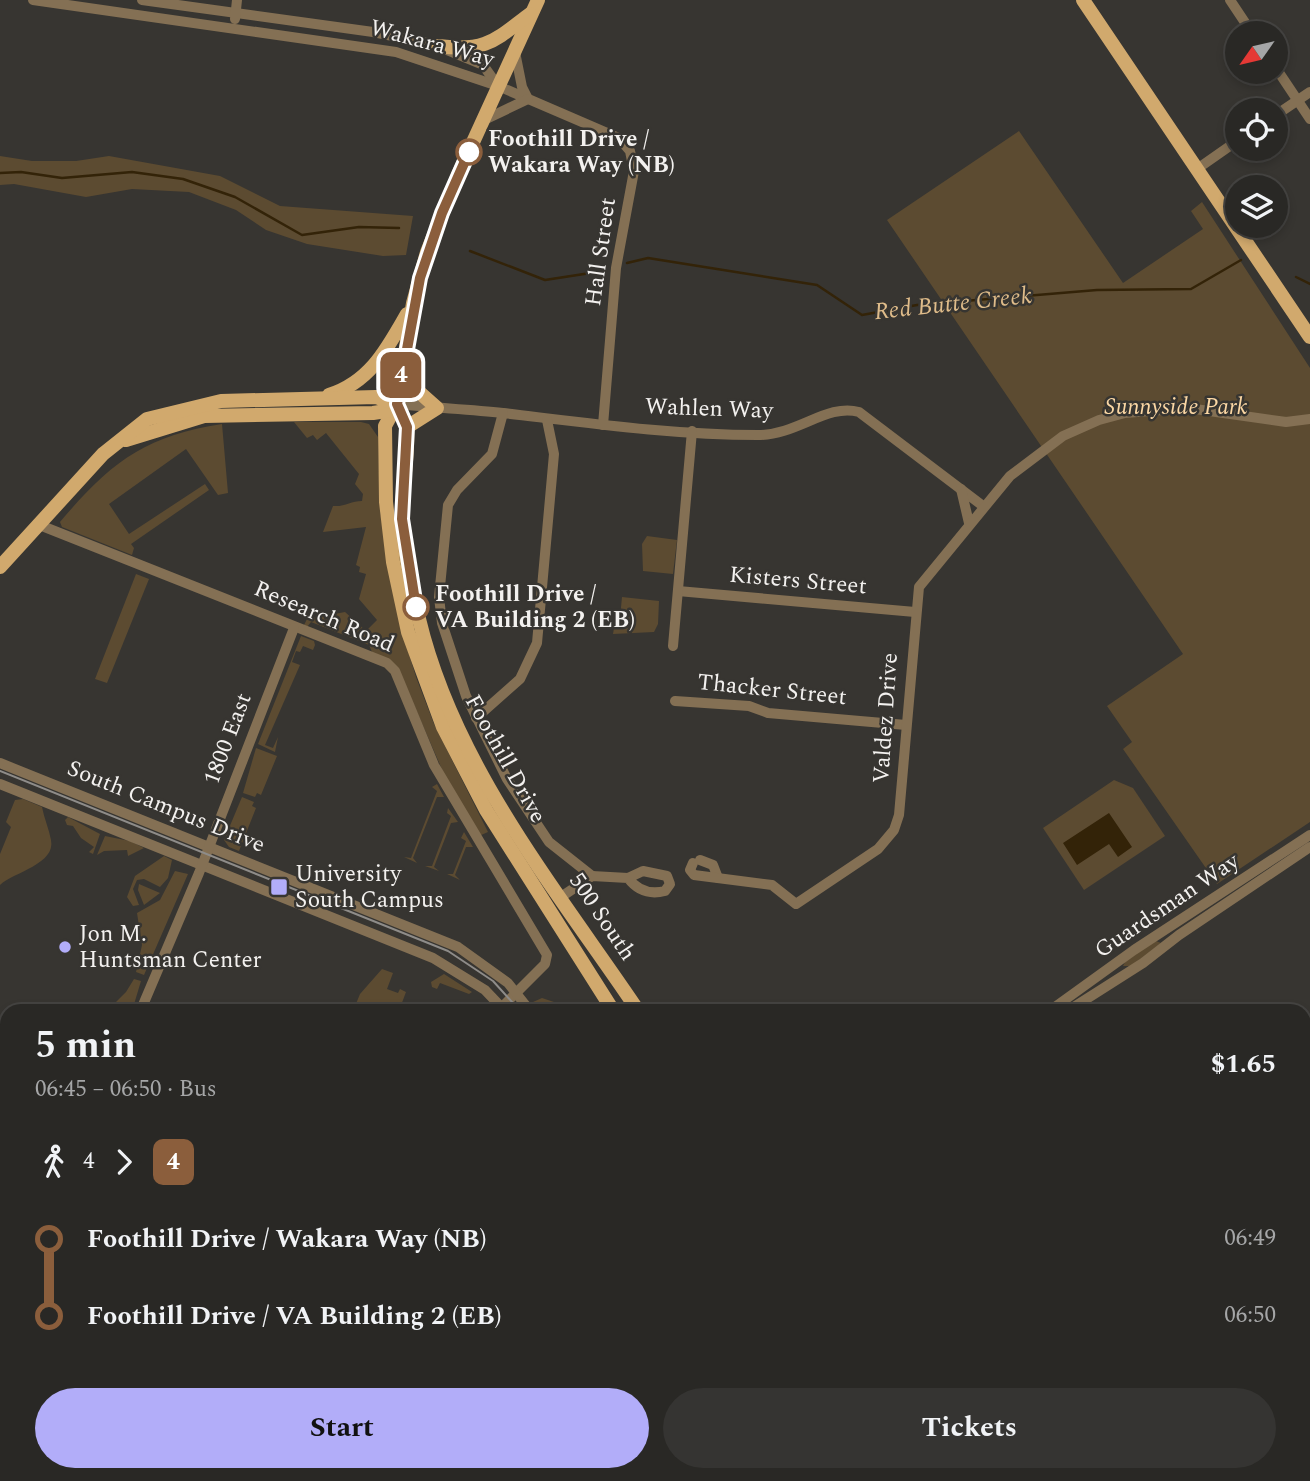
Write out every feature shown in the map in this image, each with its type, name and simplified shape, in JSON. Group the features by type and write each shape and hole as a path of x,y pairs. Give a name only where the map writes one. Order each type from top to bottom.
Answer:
{"main road":[{"path":"1084,0 1310,337"},
{"path":"438,46 470,49 482,47 535,7"},
{"name":"Foothill Drive","path":"510,848 443,727 422,676 405,621 389,535 384,426 397,404 413,303 442,213 535,7"},
{"path":"292,400 332,395 369,373 387,349 413,303"},
{"path":"403,362 419,391 437,408 407,427"},
{"path":"0,568 103,454 147,419 221,401 376,397 397,404"},
{"path":"122,441 204,416 373,413 386,411 397,404"},
{"name":"Foothill Drive","path":"397,404 407,427 402,519 411,586 423,634 459,731 483,777 528,848"},
{"name":"500 South","path":"510,848 609,1004"},
{"name":"500 South","path":"528,848 634,1004"},
{"path":"542,899 561,897"}],"street":[{"name":"Wakara Way","path":"33,0 396,52 498,86"},
{"name":"Wakara Way","path":"142,0 395,36 438,46 483,65 498,86"},
{"path":"234,29 237,0"},
{"path":"1230,0 1244,21"},
{"path":"482,121 528,99 522,87 514,50"},
{"path":"1287,84 1310,119"},
{"name":"Hall Street","path":"498,86 615,135 632,157 633,179 615,279 603,425"},
{"path":"1288,107 1310,92"},
{"path":"1197,169 1225,149"},
{"name":"Wahlen Way","path":"397,404 603,425 775,434 802,427 835,410 848,409 859,412 983,506"},
{"name":"Valdez Drive","path":"718,878 713,865 696,861 690,870 694,875 772,885 796,904 878,849 894,830 899,815 915,612 922,582 1010,476 1043,449 1099,420 1152,409 1205,409 1286,422 1310,419"},
{"path":"503,413 492,454 457,490 448,505 440,611 453,660 476,718 507,779 543,836 592,876"},
{"path":"476,718 520,679 537,643 554,454 547,420"},
{"path":"673,646 692,430"},
{"path":"961,489 969,523"},
{"name":"Research Road","path":"37,524 387,663 395,671 434,765 547,955 545,964 513,995"},
{"name":"Kisters Street","path":"678,591 915,612"},
{"name":"1800 East","path":"143,1004 202,866 294,628"},
{"name":"Thacker Street","path":"675,701 749,706 768,713 906,725"},
{"name":"South Campus Drive","path":"0,763 458,947 489,966 523,1004"},
{"name":"South Campus Drive","path":"0,784 155,844 202,866 442,962 485,990 496,1004"},
{"name":"Guardsman Way","path":"1059,1004 1134,950 1310,835"},
{"name":"Guardsman Way","path":"1079,1004 1143,963 1185,931 1310,847"},
{"path":"561,897 592,876 628,877"},
{"path":"506,1004 513,995"}],"green space":[{"name":"Sunnyside Park","path":"1019,131 1123,283 1203,229 1191,211 1202,202 1310,368 1310,822 1217,884 1123,749 1132,742 1107,706 1183,654 887,220"},
{"path":"0,156 32,161 76,161 109,156 220,176 280,206 413,216 406,255 383,256 307,244 266,230 236,210 189,192 132,189 86,197 14,184 0,185"},
{"path":"294,422 361,422 369,424 378,437 380,511 402,631 434,724 488,832 479,836 444,774 401,675 372,652 369,645 311,622 307,627 304,625 307,619 345,612 366,631 377,620 359,599 366,574 359,572 360,567 356,565 366,527 323,532 333,506 362,501 363,494 355,484 359,474 326,433 317,440 313,435 307,438"},
{"path":"222,424 228,493 218,495 186,449 109,504 129,534 205,484 209,490 131,544 134,548 132,555 62,527 60,522 95,483 130,455 171,436"},
{"path":"647,536 677,540 673,574 643,571 642,544"},
{"path":"136,574 149,579 107,683 95,679"},
{"path":"622,597 659,601 658,624 654,632 613,634 614,628 619,628"},
{"path":"301,636 314,641 315,645 313,650 303,646 300,652 296,651 292,662 300,665 265,745 273,748 278,737 275,752 258,744"},
{"path":"256,748 277,756 261,795 257,793 255,797 243,793"},
{"path":"1114,780 1133,788 1165,836 1084,890 1043,828"},
{"path":"437,784 444,797 437,797 413,858 417,863 404,857 411,858 437,791 432,787"},
{"path":"242,797 254,802 252,806 256,808 239,851 229,847 224,840"},
{"path":"23,799 42,807 51,848 33,867 0,885 0,854 11,827 6,822 15,800"},
{"path":"448,808 458,822 451,823 434,867 439,871 425,866 432,866 451,816 447,813"},
{"path":"68,817 100,834 93,854 89,852 94,847 81,838 73,826 67,825 65,820"},
{"path":"464,832 473,847 466,847 455,875 460,880 447,874 453,874 466,841 461,838"},
{"path":"105,836 130,841 144,848 128,856 127,850 104,851 97,855"},
{"path":"164,856 172,860 168,878 160,887 144,879 137,880 133,889 139,905 133,906 127,897 135,876"},
{"path":"175,871 188,874 144,975 136,972 142,945 137,913 160,900"},
{"path":"139,884 160,893 144,905 138,890"},
{"path":"1156,941 1161,943 1132,966 1123,966 1126,960"},
{"path":"382,969 393,973 387,989 398,993 400,989 406,992 402,1004 356,1004 360,994"},
{"path":"444,974 472,992 469,994 440,983 437,989 432,987 431,982"},
{"path":"134,979 141,981 134,1004 114,1004"},
{"path":"542,998 560,1004 534,1004 533,1002"}],"shaded area":[{"path":"1109,813 1132,847 1118,857 1109,844 1077,865 1063,843"}],"waterway":[{"name":"Red Butte Creek","path":"0,173 21,172 62,178 132,172 183,179 235,197 302,235 359,227 399,228"},
{"name":"Red Butte Creek","path":"470,251 545,280 597,272"},
{"name":"Red Butte Creek","path":"627,263 648,258 817,285 862,315 917,305 1097,290 1191,289 1241,260"},
{"name":"Red Butte Creek","path":"1296,277 1310,284"}],"tram line":[{"path":"0,771 448,951 493,981 514,1004"}],"bus line":[{"name":"4","path":"416,607 402,519 407,427 397,404 413,303 427,252 469,152"}],"place":[{"name":"Foothill Drive / Wakara Way (NB)","path":"469,152"},
{"name":"Foothill Drive / VA Building 2 (EB)","path":"416,607"},
{"name":"University South Campus","path":"279,887"},
{"name":"Jon M. Huntsman Center","path":"65,947"}]}
